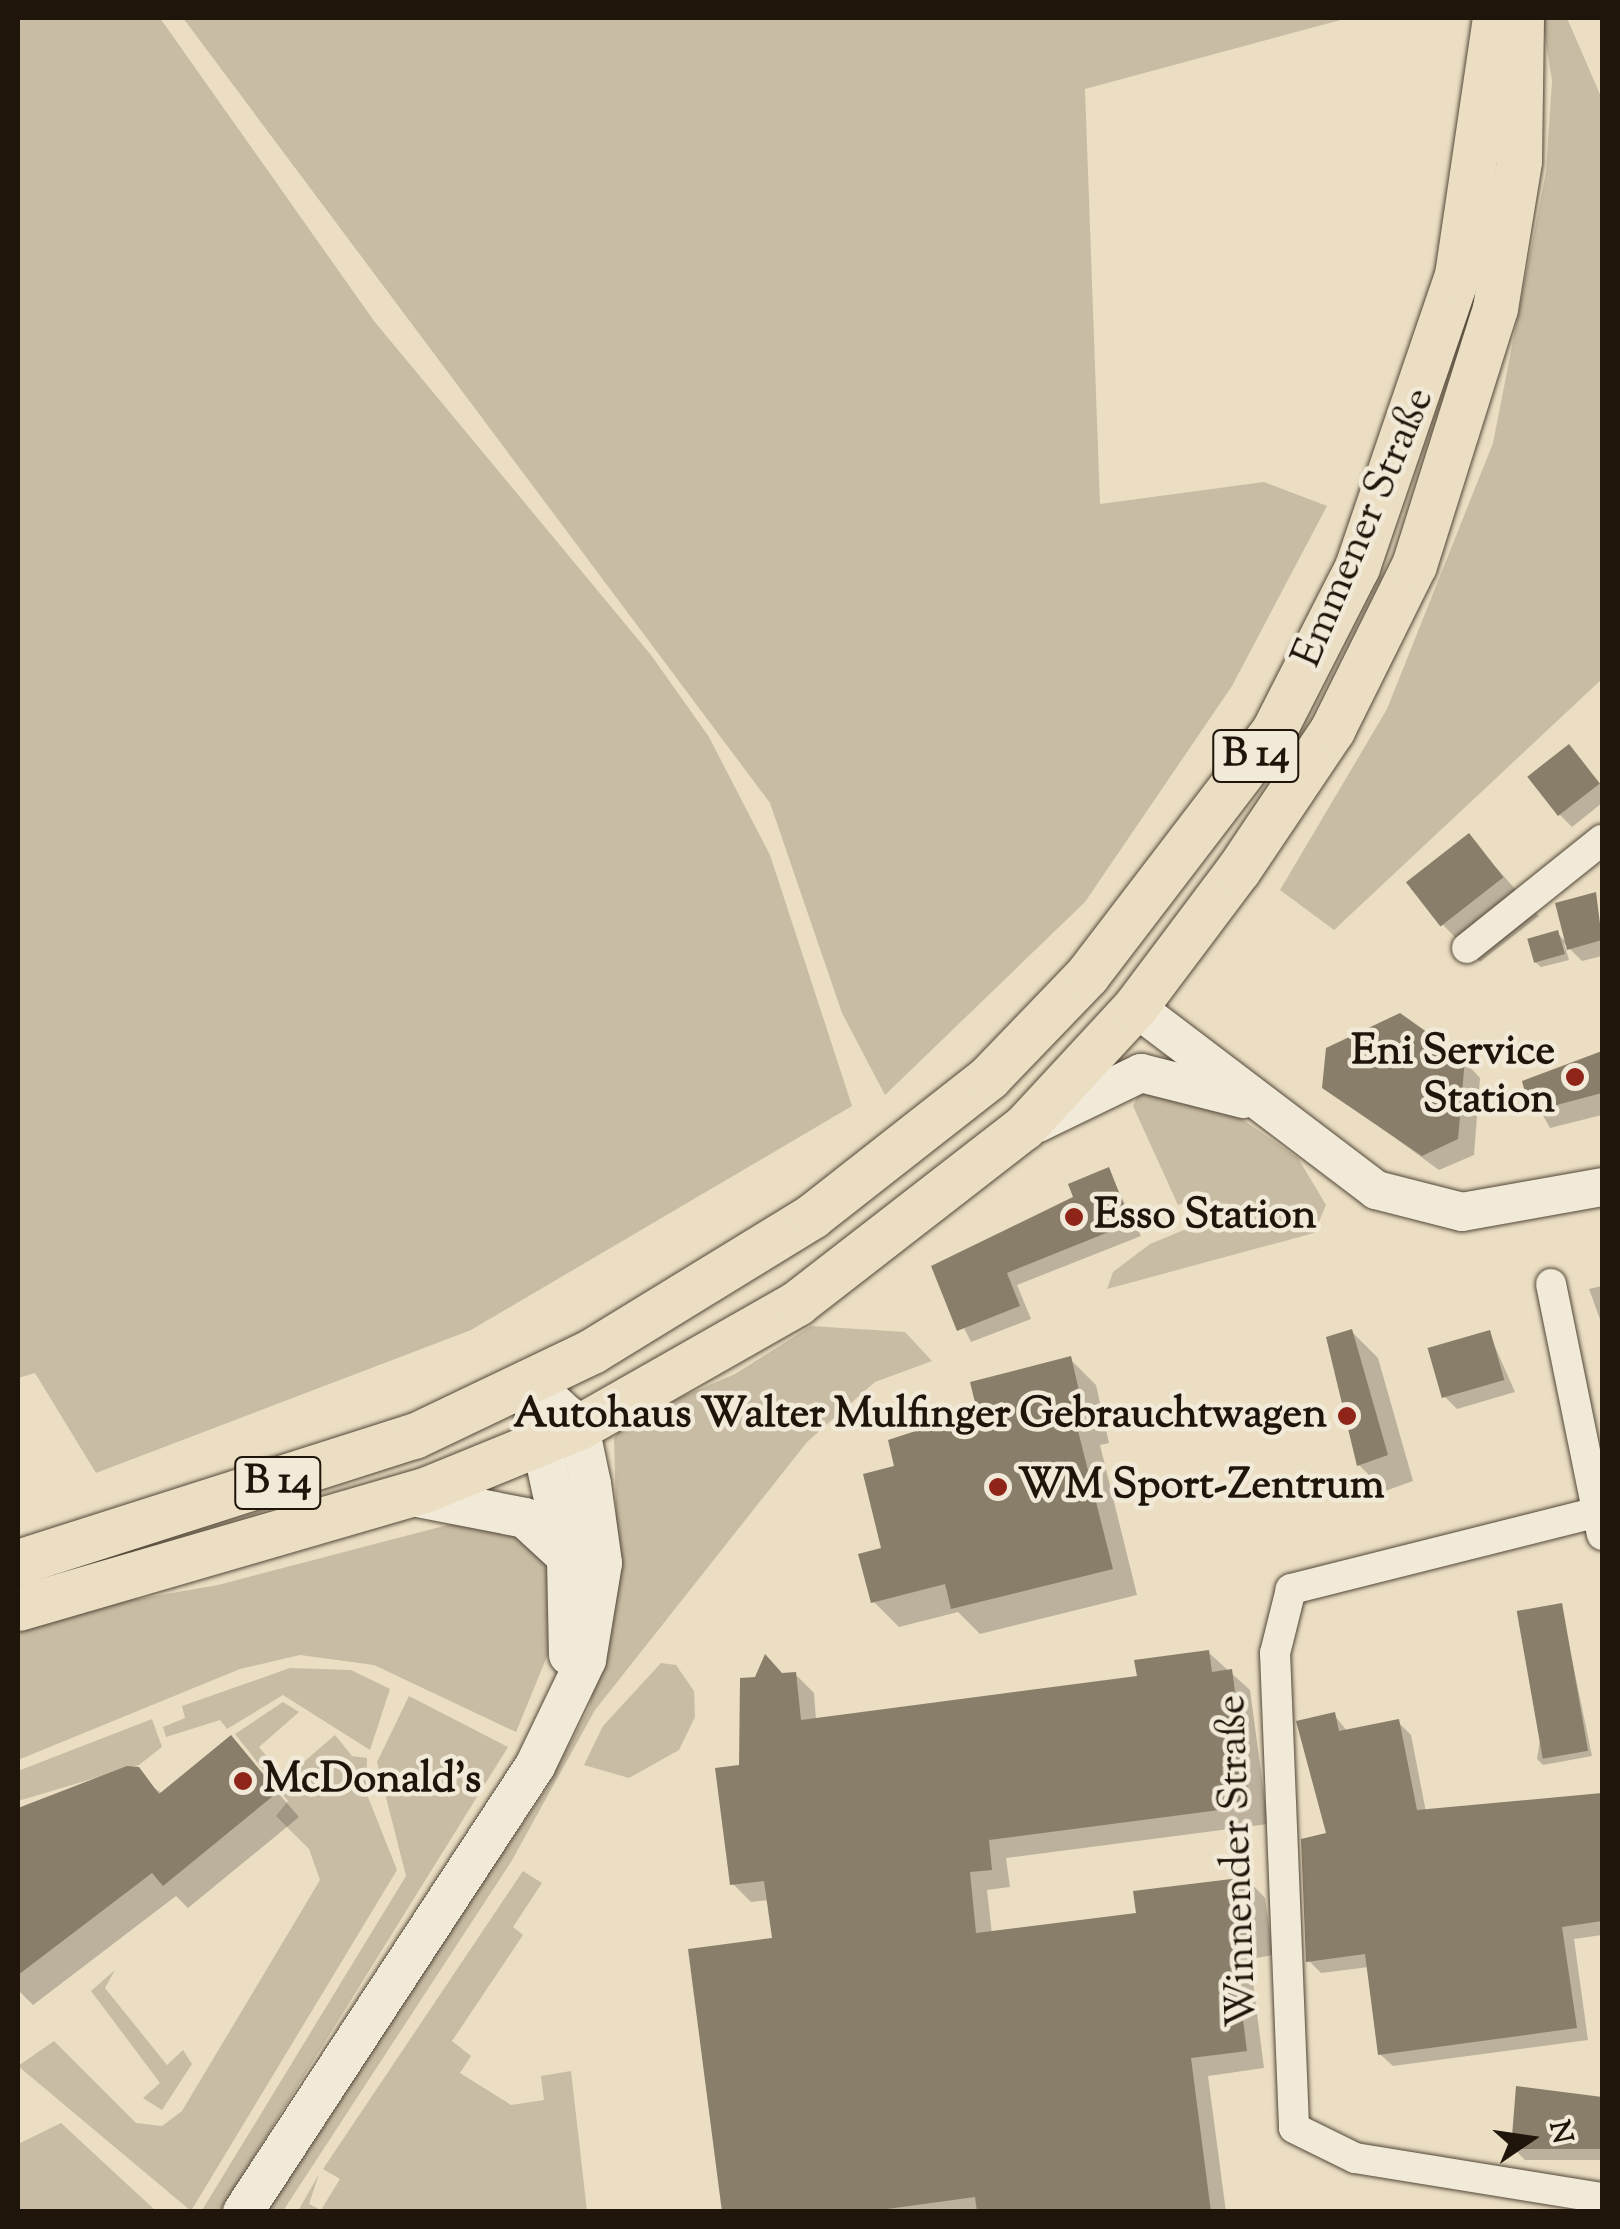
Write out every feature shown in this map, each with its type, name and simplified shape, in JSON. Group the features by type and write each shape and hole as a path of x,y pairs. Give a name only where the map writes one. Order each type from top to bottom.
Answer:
{"main road":[{"name":"Emmener Straße","path":"1087,975 1274,730 1357,567 1457,275 1495,18"},
{"name":"Emmener Straße","path":"1135,1007 1332,730 1414,565 1495,308 1519,162 1521,18"},
{"path":"1087,975 1135,1007"},
{"name":"B 14","path":"18,1562 378,1448 530,1383 812,1216 989,1077 1087,975"},
{"name":"B 14","path":"18,1608 408,1495 559,1435 797,1303 1024,1128 1135,1007"},
{"path":"243,2212 562,1713 586,1660 602,1563 559,1435 530,1383"},
{"path":"559,1435 566,1558 562,1713"},
{"path":"408,1495 525,1518 554,1535 566,1558"}],"street":[{"path":"1467,948 1602,840"},
{"path":"1135,1007 1152,1052 1178,1076"},
{"path":"1135,1007 1376,1190 1428,1208 1495,1210 1602,1187"},
{"path":"1024,1128 1058,1118 1110,1081 1178,1076 1262,1104"},
{"name":"Winnender Straße","path":"1551,1284 1600,1524 1291,1589 1274,1652 1294,2128 1354,2158 1602,2198"}],"shaded area":[{"path":"18,18 160,18 374,321 651,655 709,737 770,855 852,1106 471,1330 96,1473 35,1373 18,1378"},
{"path":"183,18 1348,18 1085,89 1100,504 1264,482 1327,506 1232,686 1085,902 885,1095 842,1013 770,803"},
{"path":"1542,18 1567,18 1602,99 1602,679 1334,930 1280,890 1387,709 1493,443 1546,172 1552,81"},
{"path":"1159,1092 1236,1115 1298,1158 1326,1205 1314,1233 1107,1289 1113,1272 1150,1244 1208,1220 1200,1196 1178,1205 1133,1106 1138,1095"},
{"path":"811,1326 905,1332 932,1361 875,1382 807,1442 595,1710 511,1862 283,2211 259,2212 546,1789 589,1708 618,1588 614,1438 628,1420 735,1374"},
{"path":"463,1521 511,1525 547,1564 548,1654 516,1732 374,1665 300,1655 240,1669 18,1760 18,1620 218,1585"},
{"path":"661,1663 676,1665 694,1691 695,1717 679,1750 629,1778 584,1765 603,1726"},
{"path":"290,1668 351,1670 390,1689 370,1750 283,1695 227,1729 220,1720 166,1737 163,1727 185,1718 182,1706"},
{"path":"409,1696 508,1747 220,2211 201,2212 406,1876 377,1762"},
{"path":"283,1702 299,1712 259,1747 285,1778 335,1735 352,1756 367,1758 366,1792 397,1870 191,2211 18,2066 54,2041 136,2123 162,2126 182,2111 320,1880 309,1849 276,1816 288,1801 235,1734"},
{"path":"152,1719 162,1747 139,1765 18,1801 18,1771"},
{"path":"523,1871 542,1883 513,1927 523,1935 452,2041 471,2056 460,2073 511,2105 544,2100 541,2076 571,2071 587,2211 298,2211 319,2174 309,2204 321,2210 340,2179 323,2169"},
{"path":"115,1970 105,1988 167,2065 183,2050 192,2064 162,2110 143,2098 160,2083 91,1991"},
{"path":"61,2123 156,2211 18,2211 18,2144"}],"building":[{"path":"1569,744 1600,783 1558,816 1527,777"},
{"path":"1469,833 1503,877 1440,926 1406,882"},
{"path":"1596,892 1602,940 1567,950 1555,903"},
{"path":"1558,930 1565,954 1534,963 1527,939"},
{"path":"1400,1013 1465,1059 1458,1139 1422,1156 1322,1088 1326,1048"},
{"path":"1602,1051 1602,1093 1530,1112 1522,1081"},
{"path":"1109,1167 1131,1223 1007,1273 1020,1306 957,1331 931,1266 1073,1197 1068,1184"},
{"path":"1352,1329 1388,1455 1357,1466 1326,1337"},
{"path":"1490,1330 1504,1380 1442,1398 1428,1348"},
{"path":"1071,1356 1085,1417 1075,1419 1113,1569 951,1609 945,1584 871,1603 858,1554 881,1548 863,1474 894,1466 888,1440 977,1411 970,1382"},
{"path":"1562,1603 1588,1751 1543,1759 1517,1611"},
{"path":"1209,1650 1212,1672 1232,1669 1250,1806 989,1840 992,1870 970,1872 976,1933 1136,1913 1133,1891 1248,1877 1256,1938 1233,1941 1247,2051 1191,2058 1211,2212 977,2212 975,2197 865,2212 722,2212 688,1949 772,1938 764,1881 730,1885 715,1768 739,1765 740,1678 755,1677 765,1654 782,1673 796,1672 801,1720 1137,1676 1134,1660"},
{"path":"1335,1712 1339,1731 1399,1719 1417,1810 1602,1793 1602,1921 1562,1927 1577,2028 1378,2055 1365,1954 1306,1962 1301,1839 1326,1833 1296,1721"},
{"path":"231,1735 278,1792 163,1886 152,1873 18,1975 18,1808 127,1766 139,1767 159,1794"},
{"path":"1516,2086 1602,2097 1602,2149 1511,2149"}],"place":[{"name":"Eni Service Station","path":"1575,1077"},
{"name":"Esso Station","path":"1074,1217"},
{"name":"Autohaus Walter Mulfinger Gebrauchtwagen","path":"1347,1416"},
{"name":"WM Sport-Zentrum","path":"998,1487"},
{"name":"McDonald's","path":"243,1781"}]}
